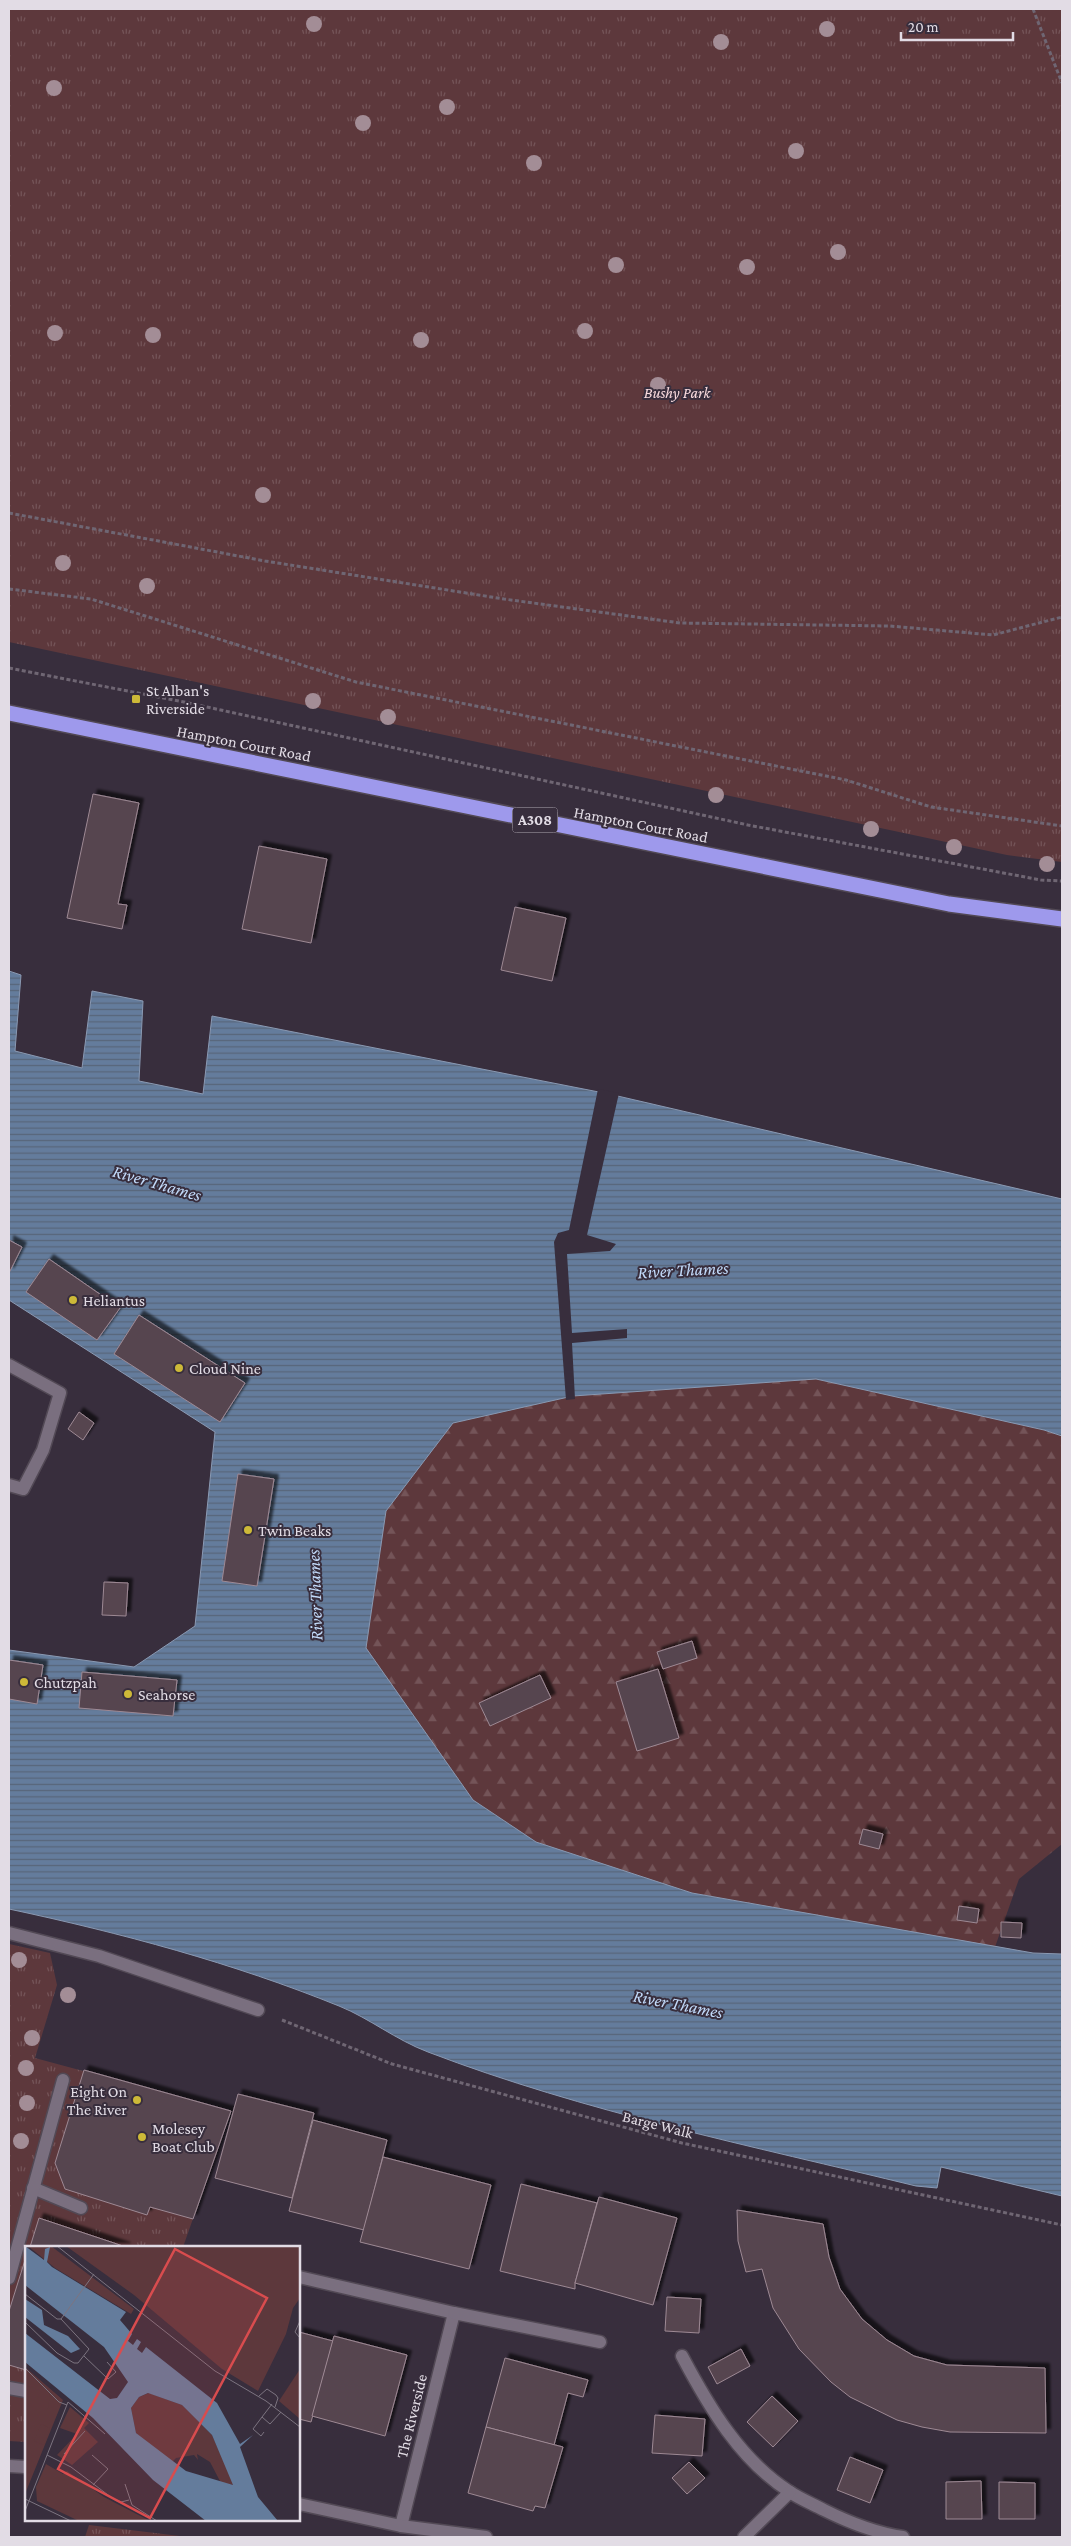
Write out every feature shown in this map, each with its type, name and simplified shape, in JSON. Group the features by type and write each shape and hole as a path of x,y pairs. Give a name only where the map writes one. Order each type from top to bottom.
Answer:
{"highway":[{"name":"Hampton Court Road","path":"9,714 948,904 1062,919"}],"street":[{"path":"9,1365 60,1393 43,1450 23,1489 9,1485"},
{"path":"9,1933 100,1956 258,2010"},
{"path":"9,2278 63,2080"},
{"path":"33,2188 81,2208"},
{"path":"300,2277 454,2313 600,2342"},
{"name":"The Riverside","path":"401,2526 454,2313"},
{"path":"682,2356 702,2394 730,2435 758,2467 790,2492 841,2519 903,2537"},
{"path":"9,2388 25,2390"},
{"path":"9,2466 25,2467"},
{"path":"744,2537 790,2492"},
{"path":"300,2504 401,2526 486,2537"}],"path":[{"path":"1033,9 1062,83"},
{"path":"9,513 265,561 680,623 890,626 993,635 1062,618"},
{"path":"9,590 91,599 356,682 846,780 931,807 1062,826"},
{"path":"9,668 184,702 748,825 1040,880 1062,881"},
{"name":"Barge Walk","path":"258,2010 392,2064 466,2086 682,2143 1062,2225"}],"green space":[{"name":"Bushy Park","path":"9,9 1062,9 1062,862 1007,855 9,642"},
{"path":"816,1379 1044,1430 1062,1436 1062,1844 1019,1879 995,1947 692,1893 536,1842 473,1800 365,1648 386,1511 453,1423 573,1396"},
{"path":"9,1944 50,1953 57,1985 35,2058 231,2111 183,2246 25,2246 25,2442 9,2441"},
{"path":"89,2525 188,2537 85,2537"}],"water":[{"name":"River Thames","path":"9,971 21,975 15,1051 82,1068 92,991 143,1001 139,1081 203,1094 212,1016 609,1094 1062,1199 1062,1436 1044,1430 816,1379 573,1396 453,1423 386,1511 366,1648 473,1800 536,1842 692,1893 1033,1953 1062,1954 1062,2196 941,2167 937,2188 916,2186 731,2142 608,2110 547,2093 428,2052 339,2006 258,1976 176,1950 93,1928 9,1909 9,1650 134,1667 195,1626 215,1432 9,1300"}],"pier":[{"path":"598,1089 619,1093 587,1235 616,1244 610,1251 567,1254 572,1333 627,1329 627,1338 572,1343 575,1399 566,1400 554,1242 558,1233 569,1230"}],"building":[{"path":"93,794 139,803 118,904 127,905 122,929 67,918"},
{"path":"259,846 327,859 311,943 242,929"},
{"path":"515,907 566,918 552,981 501,970"},
{"path":"9,1240 22,1247 9,1273"},
{"name":"Heliantus","path":"49,1259 120,1308 97,1340 26,1292"},
{"name":"Cloud Nine","path":"139,1315 245,1383 220,1422 114,1354"},
{"path":"79,1412 94,1423 83,1440 68,1429"},
{"name":"Twin Beaks","path":"238,1474 274,1479 257,1586 222,1581"},
{"path":"104,1582 128,1583 126,1616 102,1615"},
{"path":"692,1641 697,1658 663,1669 657,1652"},
{"name":"Chutzpah","path":"9,1660 43,1665 37,1704 9,1699"},
{"path":"658,1669 679,1738 637,1751 616,1682"},
{"name":"Seahorse","path":"82,1672 177,1680 173,1716 79,1708"},
{"path":"540,1675 551,1698 490,1726 479,1703"},
{"path":"863,1829 883,1834 879,1849 859,1844"},
{"path":"959,1906 979,1909 977,1923 957,1920"},
{"path":"1001,1922 1022,1923 1021,1938 1001,1937"},
{"name":"Molesey Boat Club","path":"84,2070 231,2111 193,2219 150,2207 147,2215 65,2189 55,2163"},
{"path":"238,2094 314,2113 292,2198 215,2178"},
{"path":"313,2120 387,2140 364,2230 289,2211"},
{"path":"383,2157 491,2185 469,2269 360,2242"},
{"path":"521,2184 597,2203 575,2289 500,2271"},
{"path":"599,2197 677,2218 653,2305 575,2283"},
{"path":"737,2210 823,2224 829,2257 840,2289 862,2319 887,2340 914,2356 947,2365 1045,2368 1046,2433 950,2432 922,2427 897,2420 850,2397 831,2382 799,2349 773,2308 762,2269 746,2272 738,2241"},
{"path":"39,2218 123,2246 30,2246"},
{"path":"25,2260 25,2370 9,2365 9,2311"},
{"path":"667,2297 701,2299 699,2333 665,2331"},
{"path":"300,2332 333,2341 311,2422 300,2419"},
{"path":"334,2336 407,2355 385,2436 312,2416"},
{"path":"741,2349 750,2366 717,2384 708,2367"},
{"path":"505,2358 588,2380 583,2397 568,2393 554,2445 486,2427"},
{"path":"772,2396 798,2421 773,2447 747,2422"},
{"path":"655,2415 705,2419 702,2456 652,2453"},
{"path":"486,2427 563,2447 545,2508 535,2506 533,2511 468,2493"},
{"path":"850,2457 883,2470 870,2503 837,2490"},
{"path":"689,2462 705,2478 687,2494 672,2478"},
{"path":"981,2481 982,2519 946,2519 946,2482"},
{"path":"999,2482 1035,2483 1035,2519 999,2519"}],"place":[{"name":"St Alban's Riverside","path":"136,699"},
{"name":"Heliantus","path":"73,1300"},
{"name":"Cloud Nine","path":"179,1368"},
{"name":"Twin Beaks","path":"248,1530"},
{"name":"Chutzpah","path":"24,1682"},
{"name":"Seahorse","path":"128,1694"},
{"name":"Eight On The River","path":"137,2100"},
{"name":"Molesey Boat Club","path":"142,2137"}]}
